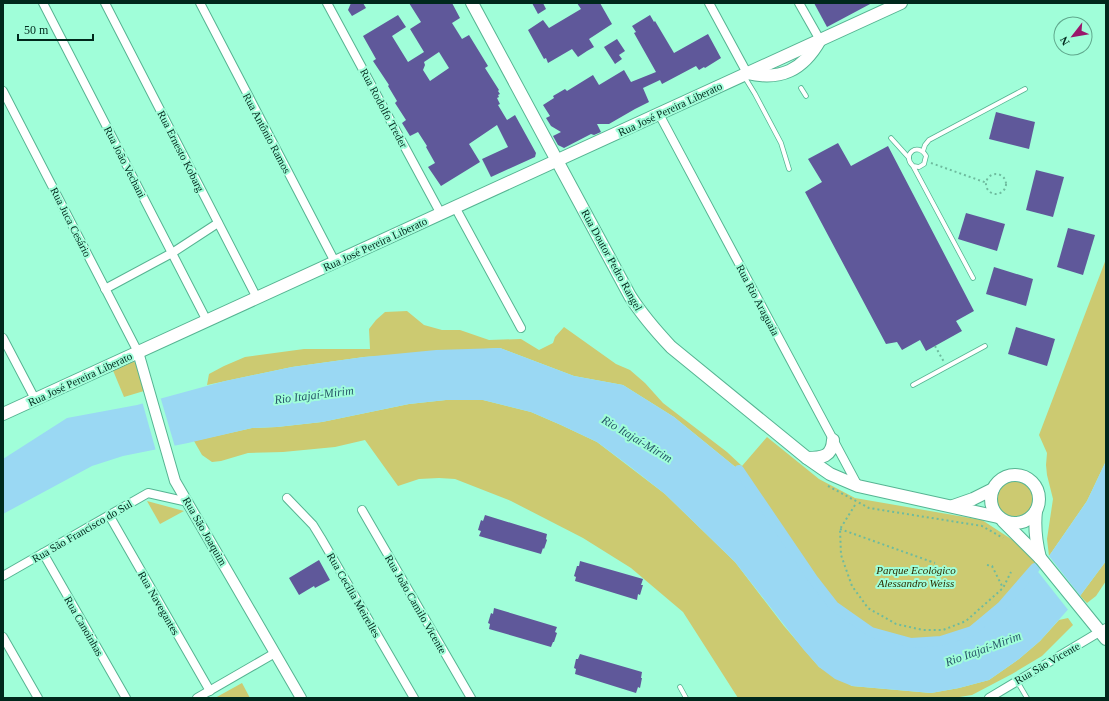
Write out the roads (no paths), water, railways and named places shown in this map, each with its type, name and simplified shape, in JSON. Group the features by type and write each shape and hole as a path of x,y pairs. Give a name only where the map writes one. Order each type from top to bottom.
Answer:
{"main road":[{"name":"Rua Doutor Pedro Rangel","path":"472,3 630,296 654,330 671,347 807,458 830,474 858,486 954,506 1000,518"},
{"name":"Rua José Pereira Liberato","path":"3,414 901,3"},
{"path":"745,74 770,76 791,70 808,58 820,40"},
{"path":"791,70 798,50"},
{"path":"780,58 791,70"},
{"path":"807,458 821,458 826,455 832,448 833,440"},
{"path":"1042,560 1036,540 1034,526 1036,511 1039,504 1039,495 1036,487 1031,481 1024,477 1009,475 997,483 993,489 991,496 993,510 1042,560 1081,608 1104,633"},
{"path":"954,506 993,489"},
{"path":"1000,518 1010,523 1018,524 1031,517 1036,511"}],"street":[{"name":"Rua João Vechani","path":"43,3 207,321"},
{"name":"Rua Ernesto Kobarg","path":"105,3 257,298"},
{"name":"Rua Antônio Ramos","path":"200,3 335,262"},
{"name":"Rua Rodolfo Treder","path":"327,3 441,214"},
{"path":"709,3 745,74"},
{"path":"799,3 820,40"},
{"name":"Rua Juca Cesário","path":"3,91 138,352"},
{"name":"Rua Rio Araguaia","path":"658,114 858,486"},
{"path":"455,207 521,328"},
{"path":"105,289 172,253 218,223"},
{"path":"3,338 35,399"},
{"name":"Rua São Joaquim","path":"138,352 175,481 301,698"},
{"path":"163,497 175,493 178,490 178,486"},
{"name":"Rua São Francisco do Sul","path":"3,576 148,493 188,502"},
{"name":"Rua Cecília Meirelles","path":"287,498 312,525 321,538 414,698"},
{"name":"Rua João Camilo Vicente","path":"362,510 471,698"},
{"name":"Rua Navegantes","path":"109,515 210,691"},
{"name":"Rua Canoinhas","path":"43,553 126,698"},
{"name":"Rua São Vicente","path":"988,698 1104,633"},
{"path":"3,637 38,698"},
{"path":"197,698 275,653"}],"lane":[{"path":"745,74 781,143 789,169"},
{"path":"801,88 806,96"},
{"path":"913,166 922,166 926,162 926,156 923,151 929,140 1025,89"},
{"path":"891,138 909,158"},
{"path":"923,151 915,150 910,153 910,164 913,166 973,278"},
{"path":"913,385 985,346"},
{"path":"1017,681 1027,698"},
{"path":"680,687 686,698"}],"water":[{"name":"Rio Itajaí-Mirim","path":"500,348 574,376 623,385 674,417 739,470 813,579 834,606 871,632 911,643 941,641 972,631 1002,606 1035,568 1049,556 1087,501 1106,461 1106,561 1080,596 1040,641 1019,659 989,680 959,688 931,693 852,686 835,679 819,667 803,649 735,562 665,494 597,442 531,412 483,400 446,400 409,404 322,422 252,428 123,456 92,466 3,514 3,459 67,418 137,405 225,381 292,367 364,357 436,350"}],"waterway":[{"path":"739,470 813,579 834,606 871,632 911,643 941,641 972,631 1002,606 1035,568"}],"park label":[{"name":"Parque Ecológico Alessandro Weiss","path":"916,576"}]}
